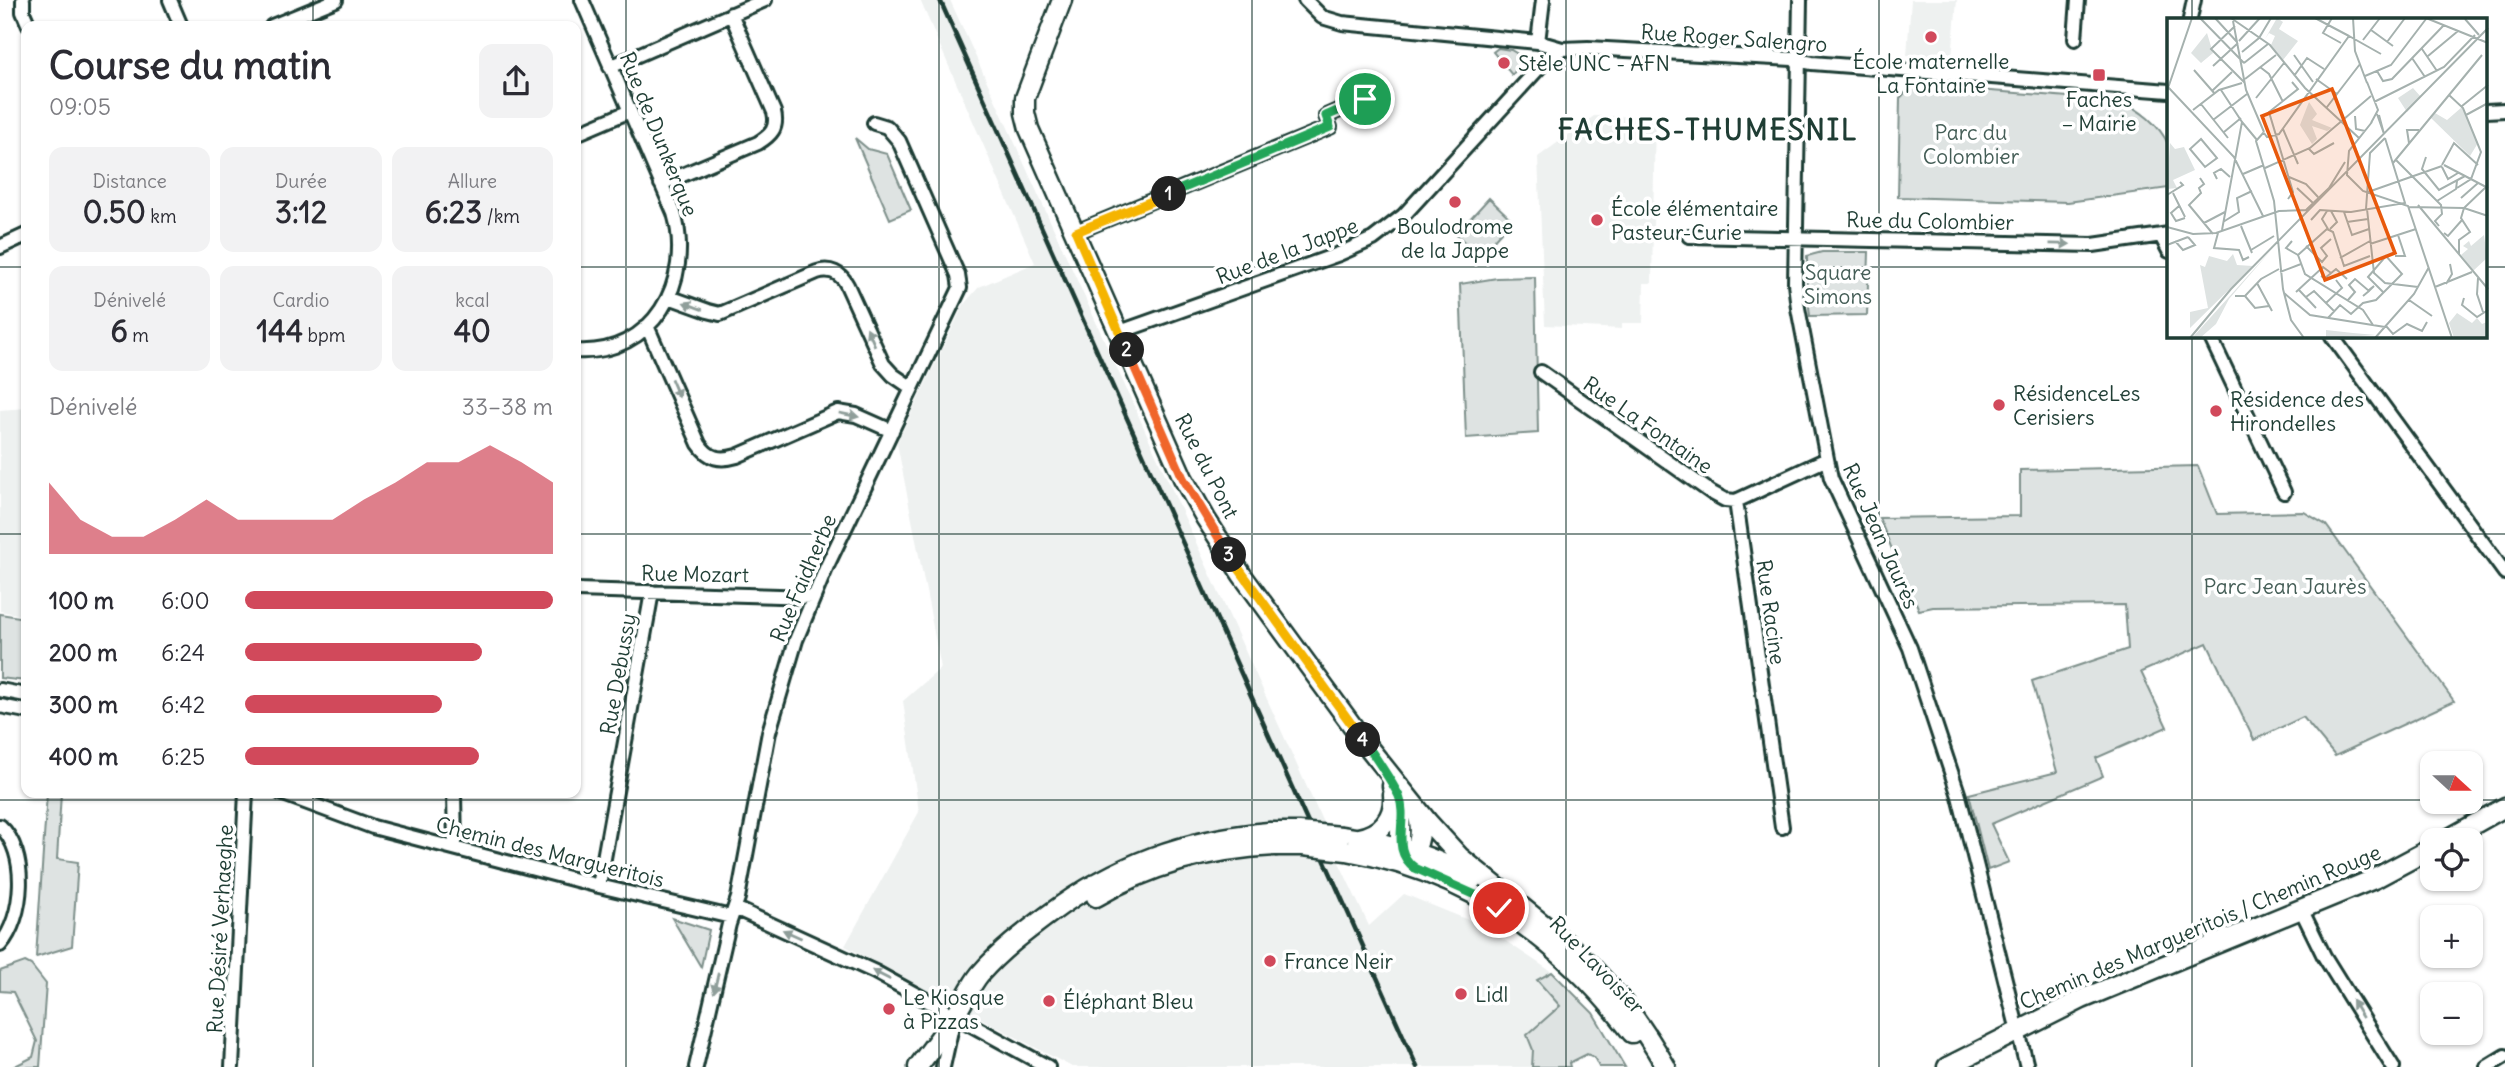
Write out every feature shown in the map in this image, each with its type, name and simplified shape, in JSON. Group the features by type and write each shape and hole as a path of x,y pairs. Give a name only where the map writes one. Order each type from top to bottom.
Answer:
{"main road":[{"name":"Rue du Pont","path":"1062,0 1025,98 1029,129 1183,478 1242,575 1368,747 1460,857 1544,925"},
{"name":"Rue du Pont","path":"1368,747 1401,803 1408,856"},
{"name":"Rue du Pont","path":"1348,842 1377,832 1391,814 1393,795 1386,778"},
{"name":"Rue du Pont","path":"1408,856 1418,842 1420,827 1412,800"},
{"path":"2467,828 2505,807"},
{"name":"Rue Lavoisier","path":"955,1015 1016,953 1081,906 1134,878 1192,853 1272,840 1299,832 1408,856 1461,872 1544,925 1620,998 1665,1067"},
{"name":"Rue Lavoisier","path":"918,1067 978,977 1003,951 1059,906 1110,875 1178,847 1201,841 1272,840"},
{"name":"Chemin des Margueritois / Chemin Rouge","path":"1947,1067 2082,999 2374,879 2420,854"},
{"name":"Rue Lavoisier","path":"1408,856 1534,932 1613,1010 1654,1067"}],"street":[{"path":"23,0 23,12 27,21"},
{"path":"170,0 179,21"},
{"path":"284,21 336,0"},
{"name":"Rue de Dunkerque","path":"581,351 614,346 629,340 647,326 669,297 678,268 680,245 674,213 582,0"},
{"path":"610,67 765,0"},
{"name":"Rue Roger Salengro","path":"1305,0 1322,17 1342,23 1538,42 1562,49 1588,48 1799,60 2167,91"},
{"path":"1538,42 1543,0"},
{"name":"Rue Jean Jaurès","path":"1800,0 1795,283 1831,478 1914,660 1959,796 2027,1067"},
{"path":"2075,39 2078,0"},
{"path":"2190,18 2194,0"},
{"path":"661,184 758,143 775,127 774,112 731,15"},
{"name":"Rue de la Jappe","path":"1120,332 1339,254 1373,239 1410,210 1548,58 1562,49"},
{"path":"1076,232 1330,127 1326,116 1365,99"},
{"path":"581,132 629,111"},
{"name":"Rue Faidherbe","path":"696,1067 733,912 776,703 813,597 956,298 960,282 897,137 887,127 874,123"},
{"name":"Rue du Colombier","path":"1689,236 2093,244 2165,235"},
{"path":"0,247 21,237"},
{"path":"669,297 720,314 817,272 833,272 841,276 847,285 883,364 893,376 912,388"},
{"path":"647,326 699,444 705,454 714,459 725,460 737,456 838,412 856,415 892,431"},
{"path":"2211,338 2284,492"},
{"path":"2333,338 2505,573"},
{"name":"Rue La Fontaine","path":"1541,372 1712,493 1725,500 1736,501"},
{"path":"1736,501 1827,458"},
{"name":"Rue Racine","path":"1736,501 1782,827"},
{"name":"Rue Mozart","path":"581,590 813,597"},
{"name":"Rue Debussy","path":"599,886 652,593"},
{"path":"0,691 21,694"},
{"path":"0,706 21,710"},
{"name":"Rue Désiré Verhaeghe","path":"232,1067 246,798"},
{"name":"Chemin des Margueritois","path":"297,798 373,827 599,886 733,912 850,960 1048,1067"},
{"path":"454,798 455,848"},
{"path":"0,826 15,851 19,891 14,922 9,935 0,945"},
{"path":"2301,909 2324,956 2393,1067"},
{"path":"943,1067 955,1015"},
{"path":"2487,1067 2505,1056"}],"shaded area":[{"path":"920,0 950,0 1325,827 1286,825 1299,856 1337,858 1369,926 1404,894 1483,926 1552,972 1538,980 1560,1006 1527,1035 1533,1050 1532,1067 1072,1067 845,946 919,812 903,701 941,668 897,443 964,304 979,287 1035,263"},
{"name":"École maternelle La Fontaine","path":"1911,0 1957,0 1952,58 1907,55"},
{"name":"École élémentaire Pasteur-Curie","path":"1594,116 1655,117 1652,283 1644,283 1643,323 1622,323 1622,329 1545,325 1538,157"},
{"path":"21,408 21,615 0,611 0,410"}],"green space":[{"path":"1498,48 1511,50 1521,56 1522,62 1512,75 1493,52"},
{"name":"Parc du Colombier","path":"1914,85 2120,101 2148,118 2167,142 2167,188 2068,202 1898,197 1900,98"},
{"path":"855,138 868,149 887,154 911,210 890,219"},
{"path":"1489,198 1512,220 1479,256 1456,234"},
{"name":"Square Simons","path":"1822,252 1869,252 1867,315 1810,316 1807,256"},
{"path":"1535,277 1538,433 1466,438 1460,284 1497,278"},
{"name":"Parc Jean Jaurès","path":"2198,466 2217,514 2304,512 2326,525 2454,701 2335,756 2303,717 2254,740 2207,643 2141,672 2167,727 2096,758 2103,776 1991,824 2009,862 1988,870 1969,794 2057,772 2032,681 2128,649 2125,605 1933,607 1919,610 1914,598 1903,602 1901,598 1908,585 1903,573 1890,568 1894,554 1879,518 2020,516 2020,470"},
{"path":"0,614 21,617 21,680 0,678"},
{"path":"47,798 61,798 57,859 78,862 72,946 36,957"},
{"path":"672,918 709,930 701,967"},
{"path":"25,962 31,965 46,984 40,1067 13,1067 33,1057 37,1041 13,992 0,991 0,971"},
{"path":"1552,972 1593,1013 1625,1067 1599,1067 1594,1057 1587,1054 1569,1063 1570,1067 1532,1067 1533,1050 1527,1035 1560,1006 1537,980"}],"railway":[{"path":"940,0 1417,1067"}],"place":[{"name":"École maternelle La Fontaine","path":"1931,37"},
{"name":"Stèle UNC - AFN","path":"1504,63"},
{"name":"Faches – Mairie","path":"2099,75"},
{"name":"Boulodrome de la Jappe","path":"1455,202"},
{"name":"École élémentaire Pasteur-Curie","path":"1597,220"},
{"name":"RésidenceLes Cerisiers","path":"1999,405"},
{"name":"Résidence des Hirondelles","path":"2216,411"},
{"name":"France Neir","path":"1270,961"},
{"name":"Lidl","path":"1461,994"},
{"name":"Éléphant Bleu","path":"1049,1001"},
{"name":"Le Kiosque à Pizzas","path":"889,1009"}],"district":[{"name":"FACHES-THUMESNIL","path":"1708,130"}],"route":[{"path":"1365,99 1326,116 1330,127 1076,232 1183,478 1195,499 1242,575 1368,747 1397,793 1401,803 1403,859 1415,868 1499,908"}]}
